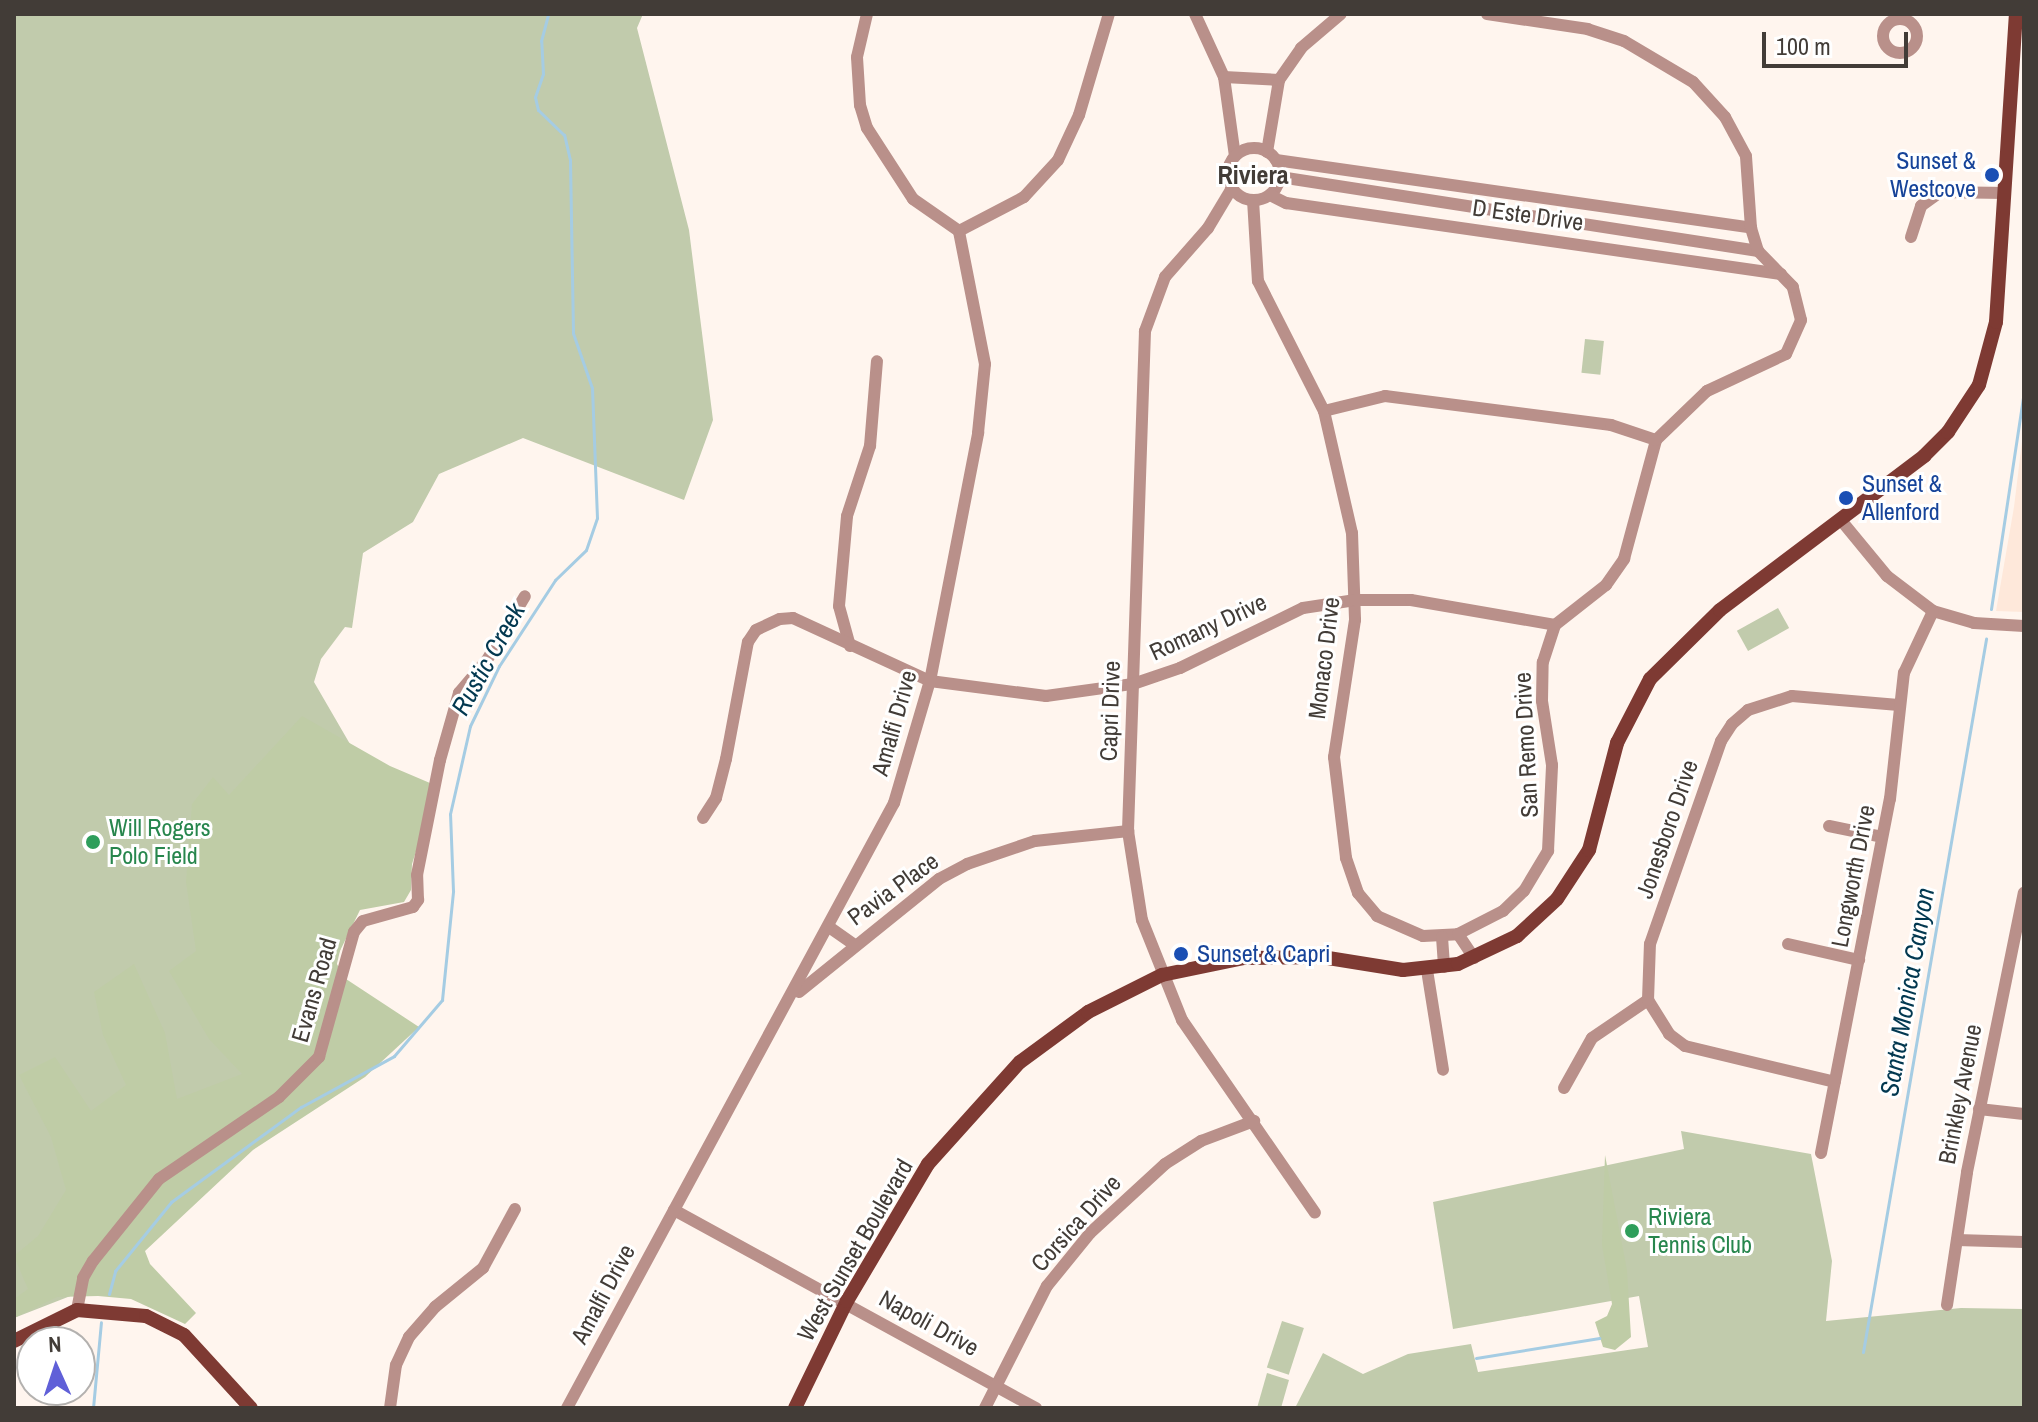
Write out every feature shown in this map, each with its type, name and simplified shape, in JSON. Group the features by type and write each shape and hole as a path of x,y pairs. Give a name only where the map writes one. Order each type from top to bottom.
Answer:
{"main road":[{"name":"West Sunset Boulevard","path":"795,1408 847,1301 928,1164 982,1100 1059,1031 1114,996 1162,975 1271,955 1427,970 1474,958 1538,920 1578,868 1597,826 1617,743 1650,679 1720,610 1938,443 1979,385 1996,322 2016,14"},
{"path":"14,1341 77,1310 130,1312 173,1328 251,1408"}],"street":[{"path":"867,14 857,57 867,128 913,199 959,231 1024,197 1058,160 1079,115 1109,14"},
{"path":"1195,14 1224,77 1235,156 1228,172 1232,188 1253,200 1270,195 1280,177 1271,156 1279,80 1304,46 1341,14"},
{"path":"1487,14 1588,29 1624,41 1693,82 1725,117 1746,156 1751,228 1758,251 1781,274 1800,300 1801,320 1786,354 1707,391 1656,440 1624,559 1606,585 1555,625"},
{"path":"1224,77 1279,80"},
{"name":"D Este Drive","path":"1235,156 1250,149 1271,156 1751,228"},
{"name":"D Este Drive","path":"1280,177 1758,251"},
{"name":"Capri Drive","path":"1232,188 1208,228 1165,277 1145,331 1128,831 1142,920 1182,1020 1315,1213"},
{"path":"1911,237 1921,206 1940,192 2004,193"},
{"name":"D Este Drive","path":"1270,195 1286,203 1781,274"},
{"name":"Monaco Drive","path":"1253,200 1258,281 1324,411 1352,533 1355,600 1334,757 1346,858 1358,893 1377,916 1423,936 1458,934"},
{"name":"Amalfi Drive","path":"567,1408 793,997 894,803 930,681 985,381 959,231"},
{"path":"850,646 839,606 847,516 870,446 877,361"},
{"path":"1324,411 1385,396 1611,425 1656,440"},
{"path":"1840,519 1887,576 1933,611 1974,623 2024,626"},
{"name":"Evans Road","path":"77,1310 83,1278 93,1261 159,1179 279,1097 319,1057 354,932 363,921 413,907 418,900 417,875 428,839 440,760 459,693 487,660 525,596"},
{"name":"Romany Drive","path":"703,818 716,798 748,642 756,630 768,622 793,618 930,681 1046,696 1133,684 1180,668 1291,613 1355,600 1411,600 1555,625"},
{"name":"Longworth Drive","path":"1821,1153 1882,837 1899,705 1909,655 1933,611"},
{"name":"San Remo Drive","path":"1458,934 1503,911 1524,891 1548,851 1552,765 1541,682 1555,625"},
{"name":"Jonesboro Drive","path":"1648,1000 1650,944 1721,741 1732,724 1748,710 1792,696 1899,705"},
{"path":"1829,826 1882,837"},
{"name":"Pavia Place","path":"793,997 855,945 967,864 1035,841 1128,831"},
{"name":"Brinkley Avenue","path":"1947,1305 1979,1109 2024,893"},
{"path":"829,927 855,945"},
{"path":"1458,934 1474,958"},
{"path":"1442,937 1444,967"},
{"path":"1788,944 1859,960"},
{"path":"1427,970 1443,1070"},
{"path":"1564,1088 1592,1038 1648,1000 1669,1034 1685,1046 1835,1082"},
{"path":"1979,1109 2024,1114"},
{"name":"Corsica Drive","path":"985,1408 1047,1286 1090,1233 1165,1164 1201,1141 1254,1121"},
{"path":"390,1408 396,1365 409,1337 483,1268 515,1209"},
{"name":"Napoli Drive","path":"674,1210 847,1301 1036,1408"},
{"path":"1957,1240 2024,1242"}],"shaded area":[{"path":"2024,425 2024,612 1996,611 2014,507"}],"green space":[{"path":"14,14 643,14 637,28 689,230 713,420 684,500 523,438 439,474 413,522 363,553 352,628 345,627 321,659 314,682 361,763 365,897 343,938 327,1006 73,1295 14,1318"},
{"path":"1585,339 1604,341 1600,375 1581,373"},
{"path":"1778,608 1789,628 1748,651 1737,631"},
{"path":"302,716 390,766 437,786 412,864 411,890 404,902 360,910 335,961 346,979 419,1027 365,1077 253,1150 145,1251 150,1264 196,1313 185,1324 131,1299 98,1296 57,1297 14,1318 14,1299 28,1289 14,1256 38,1236 66,1190 51,1137 19,1075 55,1057 91,1111 126,1085 103,1035 94,992 134,964 165,1033 177,1099 242,1074 209,1039 169,971 196,951 186,882 192,804 213,777 229,795"},
{"path":"1681,1131 1811,1154 1832,1261 1826,1321 1961,1308 2024,1309 2024,1408 1295,1408 1323,1353 1363,1374 1408,1354 1471,1344 1478,1372 1648,1347 1639,1296 1453,1329 1433,1202 1684,1149"},
{"path":"1605,1155 1627,1270 1631,1337 1615,1350 1603,1347 1595,1322 1607,1316 1612,1304 1602,1245"},
{"path":"1282,1321 1304,1328 1289,1375 1267,1368"},
{"path":"1267,1373 1289,1380 1281,1408 1257,1408"}],"waterway":[{"name":"Rustic Creek","path":"109,1294 115,1271 171,1202 301,1107 394,1056 442,1000 453,891 450,814 470,726 499,666 555,580 586,550 597,518 592,388 573,333 570,160 564,135 538,110 535,97 543,74 541,41 548,14"},
{"name":"Santa Monica Canyon","path":"1991,609 2024,391"},
{"name":"Santa Monica Canyon","path":"1863,1352 1986,639"},
{"name":"Rustic Creek","path":"93,1408 101,1322"},
{"path":"1476,1358 1599,1338"}],"place":[{"name":"Sunset & Westcove","path":"1992,175"},
{"name":"Sunset & Allenford","path":"1846,498"},
{"name":"Will Rogers Polo Field","path":"93,842"},
{"name":"Sunset & Capri","path":"1181,954"},
{"name":"Riviera Tennis Club","path":"1632,1231"}],"district":[{"name":"Riviera","path":"1253,175"}]}
